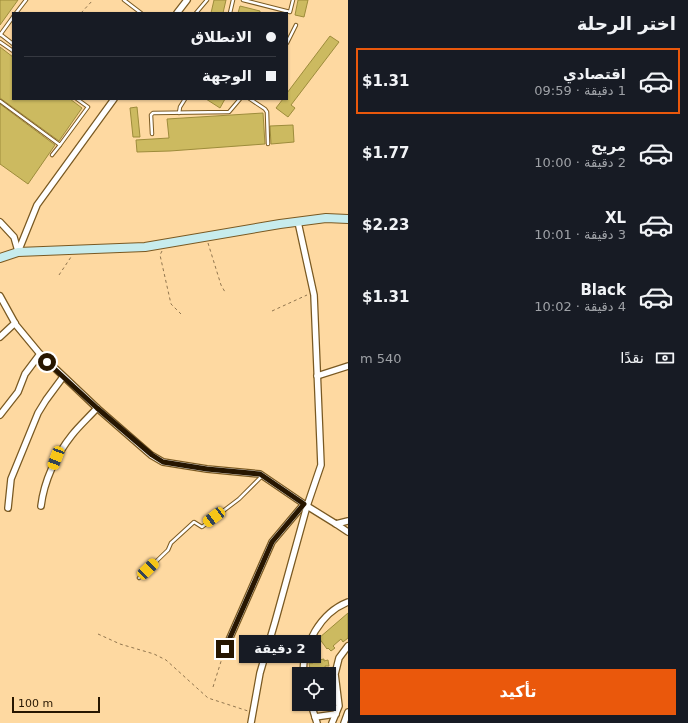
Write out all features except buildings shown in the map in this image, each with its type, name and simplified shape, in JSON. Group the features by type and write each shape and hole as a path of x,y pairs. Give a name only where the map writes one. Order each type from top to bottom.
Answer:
{"main road":[{"path":"0,258 18,252 145,247 326,218 348,219"}],"street":[{"path":"178,12 187,0"},
{"path":"18,252 37,205 113,100"},
{"path":"0,222 14,237 18,252"},
{"path":"251,723 260,673 275,622 305,505 321,465 314,294 298,222"},
{"path":"0,296 15,323 40,354 97,408 152,455 163,462 207,469 260,474 348,532"},
{"path":"0,337 15,323"},
{"path":"0,415 18,392 25,374 40,354"},
{"path":"317,376 348,366"},
{"path":"8,508 11,479 38,413 63,377"},
{"path":"41,506 43,492 56,458 72,435 97,408"},
{"path":"225,649 272,542 305,505"},
{"path":"336,524 348,521"},
{"path":"303,667 315,630 330,612 348,602"},
{"path":"332,723 339,706 335,674 339,658 348,646"},
{"path":"344,723 348,712"},
{"path":"316,720 336,714"}],"lane":[{"path":"17,12 26,0"},
{"path":"124,0 140,12"},
{"path":"197,12 206,0"},
{"path":"230,12 233,0"},
{"path":"243,0 290,12 293,0"},
{"path":"12,18 0,34 12,43"},
{"path":"288,41 296,25"},
{"path":"0,42 12,50"},
{"path":"52,155 88,107 78,100"},
{"path":"179,113 180,107 184,100"},
{"path":"152,134 151,115 153,113 229,112 239,100"},
{"path":"252,100 267,112 268,144"},
{"path":"0,101 60,145"},
{"path":"139,578 168,550 171,543 194,522 202,527 239,499 262,476"}],"path":[{"path":"82,12 93,0"},
{"path":"206,237 221,285 225,292"},
{"path":"165,244 160,255 163,269 171,304 181,314"},
{"path":"59,275 76,250"},
{"path":"272,311 302,296 314,294"},
{"path":"98,634 120,644 154,654 166,660 208,698 253,712"},
{"path":"213,687 225,649"}],"route":[{"path":"47,362 97,408 152,455 163,462 207,469 260,474 304,504 272,542 225,649"}]}
